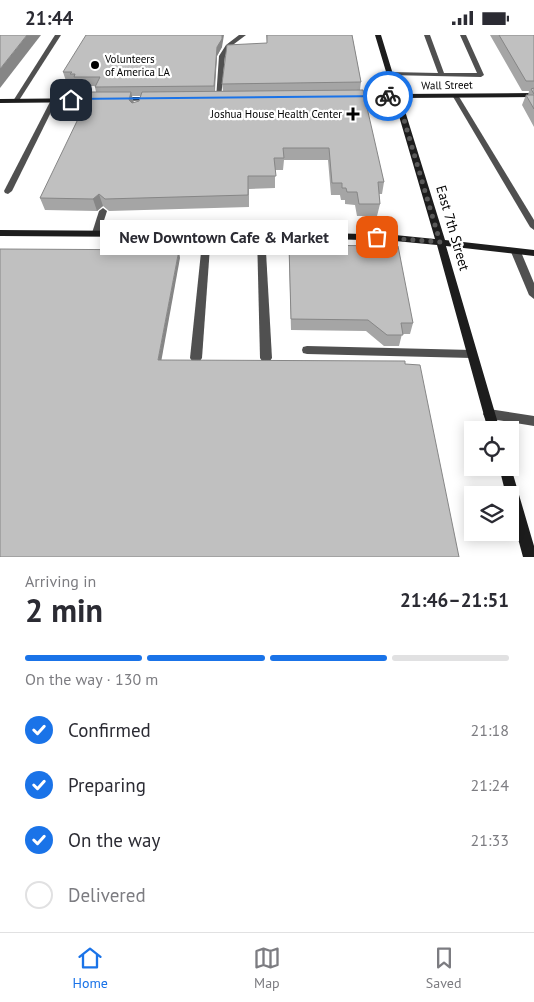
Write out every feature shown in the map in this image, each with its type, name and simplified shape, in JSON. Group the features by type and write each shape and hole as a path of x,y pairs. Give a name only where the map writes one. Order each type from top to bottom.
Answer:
{"street":[{"name":"East 7th Street","path":"378,35 491,421"},
{"name":"Wall Street","path":"346,97 534,95"},
{"path":"208,98 228,98"},
{"path":"0,101 160,99"},
{"path":"0,233 207,233 396,238 516,253 534,253"},
{"path":"507,476 530,557"}],"lane":[{"path":"16,101 58,35"},
{"path":"218,98 222,56 228,46 244,35"},
{"path":"427,35 442,75"},
{"path":"390,74 481,75 463,35"},
{"path":"455,95 534,227"},
{"path":"137,109 140,99"},
{"path":"8,191 54,100"},
{"path":"96,233 103,211"},
{"path":"196,358 207,233"},
{"path":"261,234 266,358"},
{"path":"516,253 534,295"},
{"path":"307,350 472,354"},
{"path":"489,414 534,421"}],"building":[{"path":"0,35 27,35 0,69"},
{"path":"86,35 222,35 222,39 217,47 214,86 95,87 100,77 74,77 75,74 70,74 72,72 63,72"},
{"path":"267,35 352,35 361,82 222,84 227,45 267,43"},
{"path":"499,35 534,35 534,81 526,81"},
{"path":"363,90 384,182 378,182 380,204 359,204 357,192 347,192 346,188 342,188 342,183 332,183 329,148 283,148 284,158 274,158 276,176 248,176 248,195 105,199 99,194 93,199 40,198 91,92 131,92 129,100 132,103 139,101 142,92"},
{"path":"526,95 534,95 534,109"},
{"path":"289,245 398,246 413,323 401,323 403,335 387,335 368,320 291,319"},
{"path":"0,249 179,250 158,360 405,361 405,364 420,365 459,557 0,557"}],"way so far":[{"path":"377,237 440,242 397,96 388,96"}],"place":[{"name":"Volunteers of America LA","path":"95,65"},
{"name":"Joshua House Health Center","path":"353,114"},
{"name":"New Downtown Cafe & Market","path":"377,237"}],"route":[{"path":"71,100 388,96"}]}
